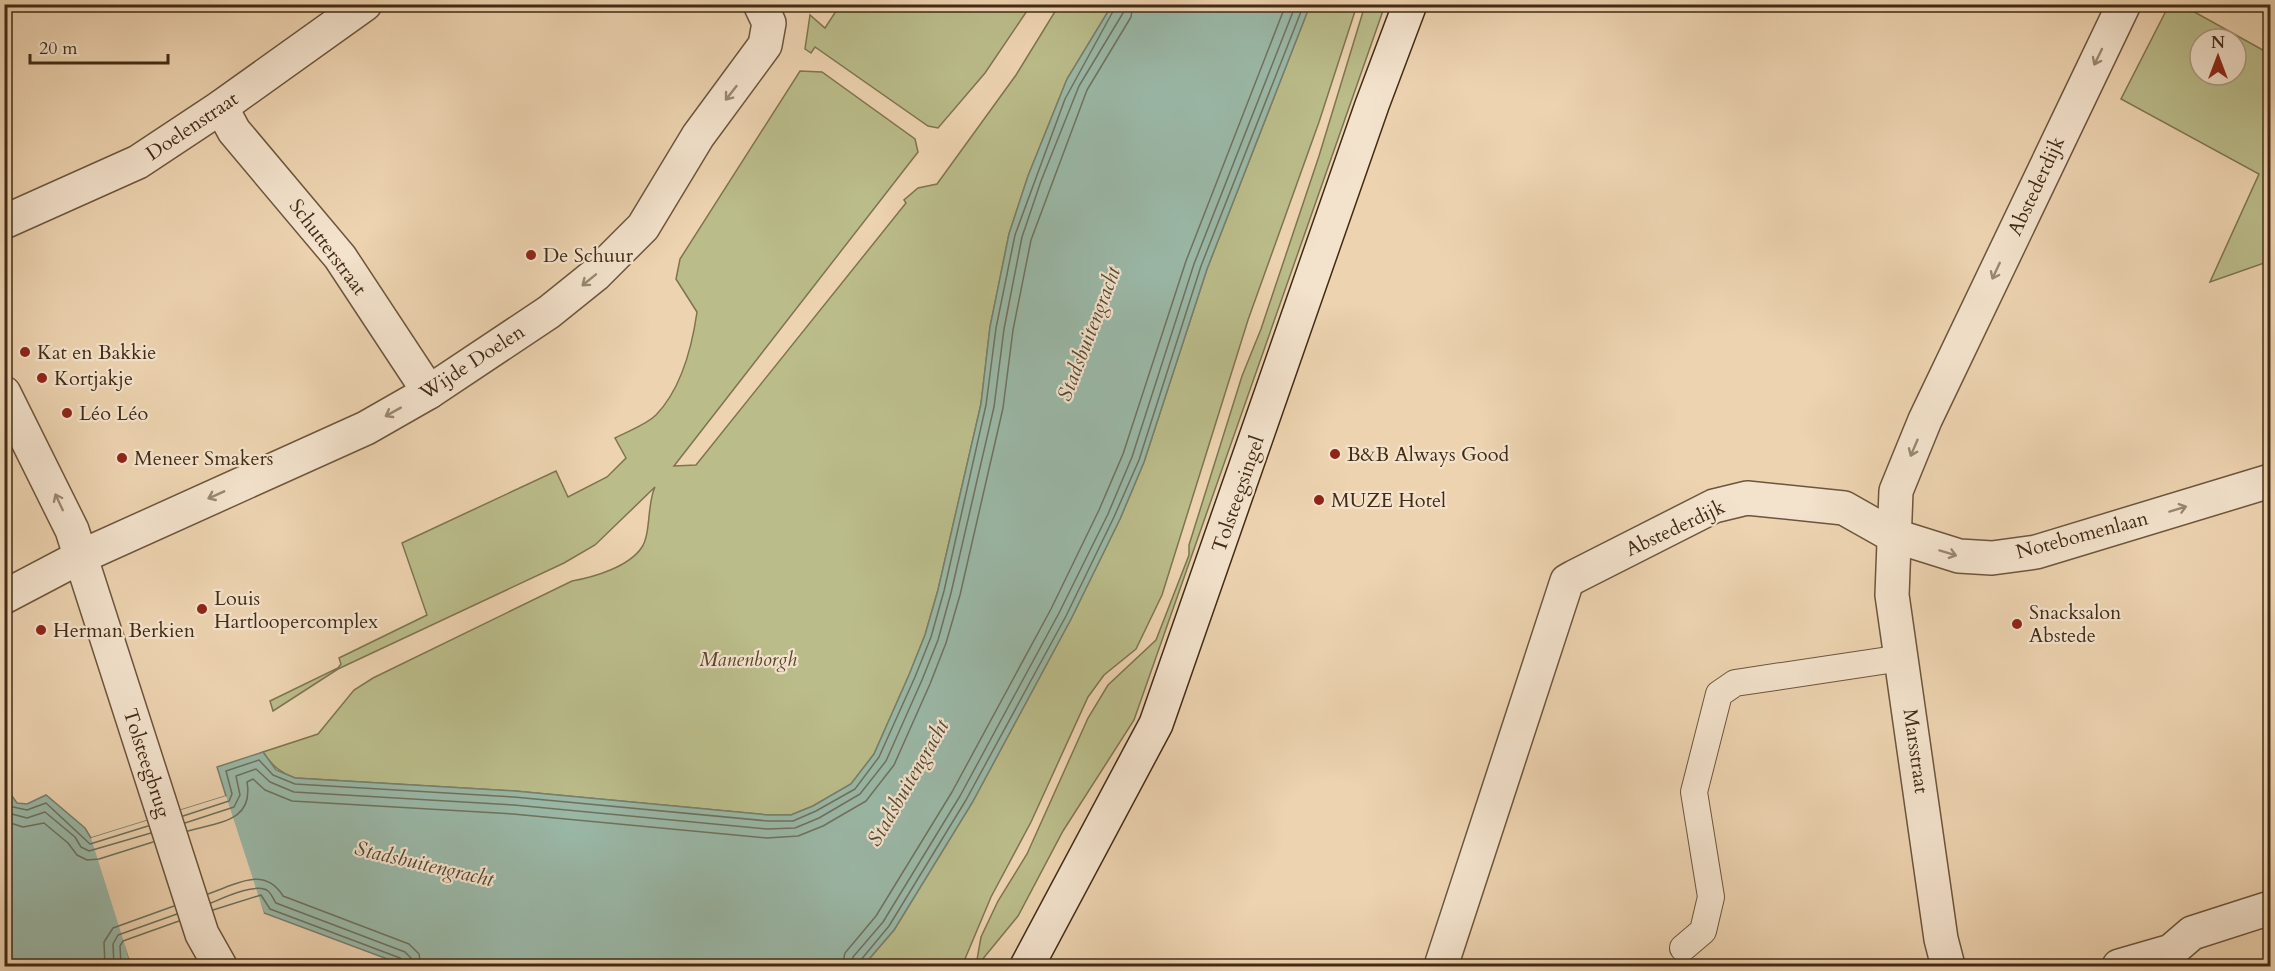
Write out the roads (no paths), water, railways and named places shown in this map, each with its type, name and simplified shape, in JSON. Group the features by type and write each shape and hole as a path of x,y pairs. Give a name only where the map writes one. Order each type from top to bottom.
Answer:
{"street":[{"name":"Doelenstraat","path":"4,222 138,162 221,107 365,4"},
{"name":"Wijde Doelen","path":"4,597 80,557 366,428 429,392 549,312 595,275 643,227 698,135 765,45 769,23 760,4"},
{"name":"Tolsteegsingel","path":"1027,966 1156,724 1372,105 1410,4"},
{"name":"Abstederdijk","path":"1441,966 1567,582 1714,506 1747,498 1844,508 1893,535 1896,491 1925,420 2124,4"},
{"name":"Schutterstraat","path":"221,107 234,131 340,257 429,392"},
{"name":"Tolsteegbrug","path":"4,393 72,530 202,934 220,966"},
{"name":"Notebomenlaan","path":"1893,535 1959,556 1992,558 2037,552 2271,481"},
{"name":"Marsstraat","path":"1893,535 1893,595 1941,939 1948,966"},
{"path":"2118,966 2170,951 2192,933 2271,908"}],"lane":[{"path":"1683,948 1703,931 1711,897 1694,792 1719,694 1735,683 1902,658"}],"water":[{"name":"Stadsbuitengracht","path":"1112,5 1310,5 1207,269 1144,462 1120,519 1071,619 972,803 894,930 863,966 406,966 264,913 259,901 126,946 129,958 127,966 5,966 4,801 12,796 17,803 27,804 46,795 85,828 91,838 226,796 217,767 263,752 276,770 295,778 515,791 768,815 791,815 813,806 851,784 874,754 925,635 938,590 981,404 990,327 1009,234 1028,176 1067,79"}],"place":[{"name":"De Schuur","path":"531,255"},
{"name":"Kat en Bakkie","path":"25,352"},
{"name":"Kortjakje","path":"42,378"},
{"name":"Léo Léo","path":"67,413"},
{"name":"B&B Always Good","path":"1335,454"},
{"name":"Meneer Smakers","path":"122,458"},
{"name":"MUZE Hotel","path":"1319,500"},
{"name":"Louis Hartloopercomplex","path":"202,609"},
{"name":"Snacksalon Abstede","path":"2017,624"},
{"name":"Herman Berkien","path":"41,630"}],"park label":[{"name":"Manenborgh","path":"748,659"}]}
